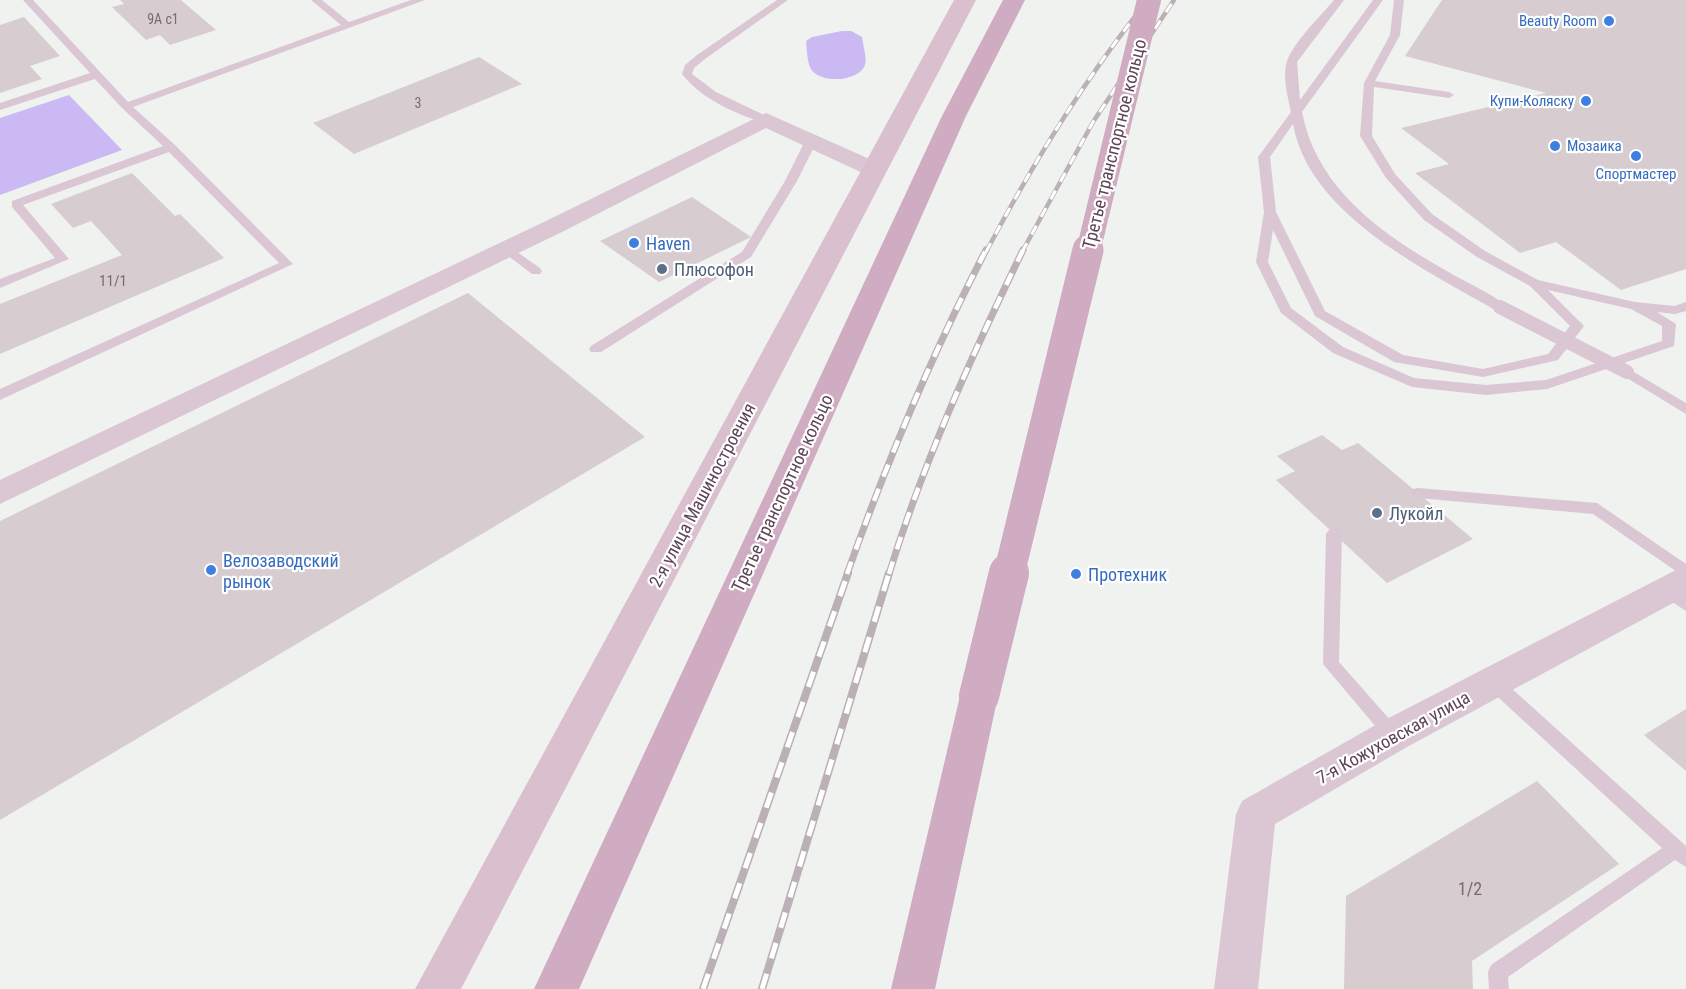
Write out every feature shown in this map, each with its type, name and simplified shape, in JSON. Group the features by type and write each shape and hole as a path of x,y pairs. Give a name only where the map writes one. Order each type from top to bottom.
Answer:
{"main road":[{"name":"2-я улица Машиностроения","path":"437,989 965,0"},
{"name":"Третье транспортное кольцо","path":"556,989 949,127 1014,0"},
{"name":"Третье транспортное кольцо","path":"913,989 979,696 1149,0"},
{"path":"923,989 926,928"}],"street":[{"path":"0,493 507,249 766,120 875,170"},
{"name":"7-я Кожуховская улица","path":"1236,989 1256,814 1393,735 1681,587"}],"lane":[{"path":"0,395 287,264 96,75 27,0"},
{"path":"316,0 348,26"},
{"path":"126,105 420,0"},
{"path":"766,120 704,90 687,74 689,67 701,57 783,0"},
{"path":"1339,0 1292,63 1294,117 1308,157 1338,198 1395,245 1500,307 1627,372 1686,409"},
{"path":"1378,0 1264,157 1270,212 1262,262 1286,310 1338,350 1412,382 1486,390 1547,384 1669,343 1669,324 1635,306"},
{"path":"1399,0 1395,35 1369,83 1366,136 1390,176 1428,217 1481,254 1534,283 1635,306 1675,310 1686,306"},
{"path":"0,107 96,75"},
{"path":"1369,83 1449,95"},
{"path":"596,350 747,254 791,181 811,141"},
{"path":"0,284 63,259 16,204 171,147"},
{"path":"1270,212 1320,313 1399,359 1484,373 1553,357 1576,326 1534,283"},
{"path":"507,249 536,271"},
{"path":"1418,493 1598,509 1681,587"},
{"path":"1334,534 1331,664 1393,735"},
{"path":"1493,682 1681,853 1498,972 1499,989"}],"shaded area":[{"path":"851,31 862,37 865,65 861,71 848,78 830,79 816,74 809,63 806,41 812,37"},
{"path":"69,95 122,150 0,195 0,118"}],"building":[{"path":"120,0 181,0 216,30 170,45 160,35 146,40 112,7 124,4"},
{"name":"Мозаика","path":"1442,0 1686,0 1686,269 1621,290 1556,242 1520,253 1415,173 1449,164 1401,128 1546,93 1405,56"},
{"path":"24,17 60,56 30,66 42,79 0,93 0,25"},
{"path":"479,57 522,84 354,154 313,123"},
{"path":"132,173 175,216 180,214 224,258 0,354 0,304 122,255 91,221 73,228 51,204"},
{"path":"692,197 751,237 659,282 600,241"},
{"name":"Велозаводский рынок","path":"468,293 645,437 0,820 0,521"},
{"name":"Лукойл","path":"1322,435 1342,450 1358,443 1473,539 1387,583 1276,480 1295,471 1277,456"},
{"path":"1686,709 1686,771 1644,735"},
{"path":"1537,781 1619,864 1472,961 1473,989 1344,989 1346,896"}],"railway":[{"path":"986,252 1061,122 1103,60 1148,0"},
{"path":"1022,251 1093,122 1174,0"},
{"path":"847,574 911,410 986,250"},
{"path":"889,574 933,450 985,329 1022,251"},
{"path":"703,989 848,573"},
{"path":"762,989 889,573"}],"place":[{"name":"Beauty Room","path":"1609,21"},
{"name":"Купи-Коляску","path":"1586,101"},
{"name":"Мозаика","path":"1555,146"},
{"name":"Спортмастер","path":"1636,156"},
{"name":"Haven","path":"634,243"},
{"name":"Плюсофон","path":"662,269"},
{"name":"Лукойл","path":"1377,513"},
{"name":"Велозаводский рынок","path":"211,570"},
{"name":"Протехник","path":"1076,574"}]}
